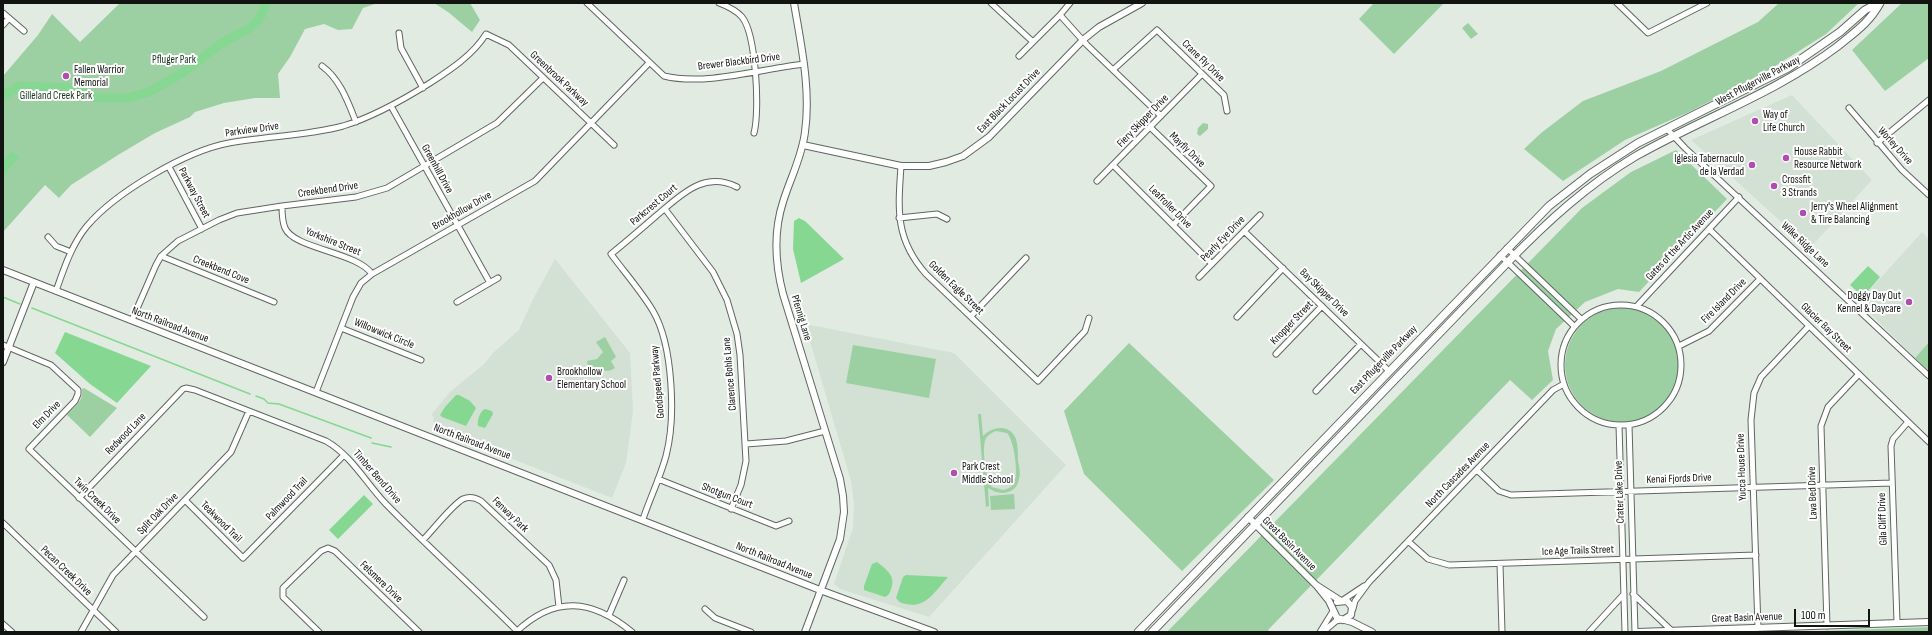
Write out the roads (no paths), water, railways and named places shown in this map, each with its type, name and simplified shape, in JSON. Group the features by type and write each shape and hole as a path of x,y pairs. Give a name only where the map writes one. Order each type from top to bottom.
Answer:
{"main road":[{"name":"West Pflugerville Parkway","path":"1667,129 1788,68 1840,32 1865,10 1879,3"},
{"name":"West Pflugerville Parkway","path":"1674,136 1795,76 1823,57 1872,18 1879,3"},
{"name":"East Pflugerville Parkway","path":"1138,632 1538,216 1590,174 1638,143 1667,129"},
{"name":"East Pflugerville Parkway","path":"1152,632 1544,224 1601,178 1674,136"}],"street":[{"name":"Brewer Blackbird Drive","path":"587,3 664,76 675,78 704,78 804,64"},
{"path":"718,3 736,12 746,23 756,71 757,118 754,133"},
{"name":"Pfennig Lane","path":"794,3 804,64 807,109 803,145 779,216 776,238 777,266 783,294 840,479 844,512 840,539 805,632"},
{"path":"1019,56 1070,3"},
{"name":"East Black Locust Drive","path":"803,145 901,166 929,166 963,156 990,138 1083,40 1099,27 1142,3"},
{"path":"1617,3 1648,33 1707,3"},
{"path":"993,4 1034,42"},
{"path":"3,13 24,31"},
{"path":"1060,15 1083,40 1161,116"},
{"path":"3,25 9,18"},
{"name":"Crane Fly Drive","path":"1114,69 1157,30 1224,95 1227,111"},
{"path":"399,33 401,48 423,88"},
{"name":"Parkview Drive","path":"56,291 71,252 87,226 108,205 169,167 189,156 214,146 326,130 356,122 391,106 423,88 456,66 486,34"},
{"name":"Greenbrook Parkway","path":"486,34 508,45 614,145"},
{"name":"Brookhollow Drive","path":"316,392 356,290 372,274 535,181 649,63"},
{"path":"322,66 332,75 340,87 356,122"},
{"name":"Fiery Skipper Drive","path":"1097,181 1202,74"},
{"name":"Creekbend Drive","path":"132,320 150,276 161,256 178,241 237,213 356,197 387,188 497,123 543,78"},
{"path":"1877,143 1929,100"},
{"name":"Greenhill Drive","path":"391,106 490,283"},
{"name":"Worley Drive","path":"1849,108 1877,143 1902,170 1929,195"},
{"name":"Mayfly Drive","path":"1150,127 1211,186 1174,224"},
{"name":"Wilke Ridge Lane","path":"1667,129 1685,148 1929,376"},
{"name":"Leafroller Drive","path":"1113,165 1174,224 1212,264"},
{"name":"Golden Eagle Street","path":"901,166 899,218 903,238 919,266 1038,381 1085,331 1089,318"},
{"name":"Parkway Street","path":"169,167 202,229"},
{"name":"Parkcrest Court","path":"611,254 688,190 706,183 722,181 737,187"},
{"name":"Gates of the Artic Avenue","path":"1637,306 1739,197"},
{"name":"Yorkshire Street","path":"282,206 285,228 291,235 302,241 362,264 372,274"},
{"name":"Clarence Bohls Lane","path":"665,209 713,272 727,300 737,334 740,355 746,462 743,477 731,509"},
{"path":"899,218 937,214 947,219"},
{"name":"Pearly Eye Drive","path":"1199,277 1260,215"},
{"name":"Glacier Bay Street","path":"1709,229 1929,442"},
{"name":"Bay Skipper Drive","path":"1244,231 1389,370"},
{"path":"48,237 56,246 71,252"},
{"path":"1507,248 1581,320"},
{"name":"Goodspeed Parkway","path":"611,254 653,311 666,346 669,366 671,424 668,448 643,519"},
{"path":"1500,255 1574,326"},
{"name":"Creekbend Cove","path":"161,256 274,302"},
{"path":"971,316 1026,258"},
{"path":"1237,317 1283,268"},
{"name":"North Railroad Avenue","path":"3,270 643,519 820,590 934,632"},
{"path":"457,302 498,278"},
{"name":"Fire Island Drive","path":"1679,346 1709,331 1760,279"},
{"path":"3,362 6,346 34,282"},
{"path":"1619,304 1637,306 1654,314 1664,321 1672,330 1679,346 1682,362 1681,375 1679,384 1670,400 1661,411 1641,422 1619,426 1599,421 1588,415 1571,398 1564,384 1561,373 1562,352 1574,326 1602,307 1619,304"},
{"name":"Knopper Street","path":"1276,354 1322,306"},
{"name":"Yucca House Drive","path":"1758,628 1751,420 1754,393 1764,374 1809,326"},
{"name":"Willowwick Circle","path":"341,328 420,360"},
{"path":"1316,391 1361,344"},
{"name":"Elm Drive","path":"6,346 51,365 76,386 78,394 75,401 29,449"},
{"name":"Lava Bed Drive","path":"1828,626 1820,431 1828,407 1859,374"},
{"name":"North Cascades Avenue","path":"1353,610 1355,601 1368,583 1553,390 1564,384"},
{"name":"Timber Bend Drive","path":"189,388 326,442 344,455 377,495 517,631"},
{"name":"Redwood Lane","path":"79,498 184,390 189,388"},
{"name":"Split Oak Drive","path":"81,632 113,575 231,452 249,411"},
{"name":"Gila Cliff Drive","path":"1897,622 1891,444 1893,439 1908,422"},
{"name":"Crater Lake Drive","path":"1629,425 1633,594 1636,632"},
{"name":"Crater Lake Drive","path":"1619,426 1625,632"},
{"path":"746,444 786,442 825,431"},
{"name":"Twin Creek Drive","path":"29,449 204,617"},
{"name":"Palmwood Trail","path":"243,558 344,455"},
{"name":"Kenai Fjords Drive","path":"1477,470 1499,491 1508,495 1753,486 1892,483"},
{"name":"Shotgun Court","path":"658,480 776,526 789,521"},
{"name":"Fenway Park","path":"423,540 462,500 470,497 481,501 549,565 556,580 559,607"},
{"name":"Teakwood Trail","path":"185,500 243,558"},
{"name":"Great Basin Avenue","path":"1248,517 1316,585 1333,610"},
{"name":"Pecan Creek Drive","path":"3,524 116,632"},
{"name":"Ice Age Trails Street","path":"1408,541 1423,556 1441,564 1449,565 1756,555"},
{"name":"Felsmere Drive","path":"319,632 282,596 282,592 283,588 321,551 328,548 335,551 419,632"},
{"path":"1500,564 1502,632"},
{"path":"609,615 624,580"},
{"name":"North Cascades Avenue","path":"1342,600 1368,583"},
{"name":"Great Basin Avenue","path":"1316,585 1342,600"},
{"path":"1589,632 1624,594"},
{"path":"1633,594 1672,631"},
{"path":"1320,632 1336,603 1342,600 1350,604 1355,619 1363,627"},
{"path":"517,631 538,615 559,607 581,606 609,615 632,632"},
{"path":"705,609 715,618 751,632"},
{"path":"1333,610 1335,616 1342,620 1352,622 1372,632"},
{"path":"1323,632 1336,621 1349,618 1353,610"},
{"name":"Great Basin Avenue","path":"1636,632 1929,622"},
{"path":"3,624 12,632"}],"waterway":[{"path":"3,96 19,86 72,88 97,98 127,98 149,92 184,72 222,43 248,29 259,20 266,3"},
{"path":"3,297 20,304"},
{"path":"32,308 250,394"},
{"path":"256,396 264,399 268,403 279,404 371,438"},
{"path":"372,443 391,447"}],"place":[{"name":"Fallen Warrior Memorial","path":"66,76"},
{"name":"Way of Life Church","path":"1755,121"},
{"name":"House Rabbit Resource Network","path":"1786,158"},
{"name":"Iglesia Tabernaculo de la Verdad","path":"1752,165"},
{"name":"Crossfit 3 Strands","path":"1774,186"},
{"name":"Jerry's Wheel Alignment & Tire Balancing","path":"1803,213"},
{"name":"Doggy Day Out Kennel & Daycare","path":"1909,302"},
{"name":"Brookhollow Elementary School","path":"549,378"},
{"name":"Park Crest Middle School","path":"954,473"}],"park label":[{"name":"Pfluger Park","path":"174,60"},
{"name":"Gilleland Creek Park","path":"56,96"}]}
